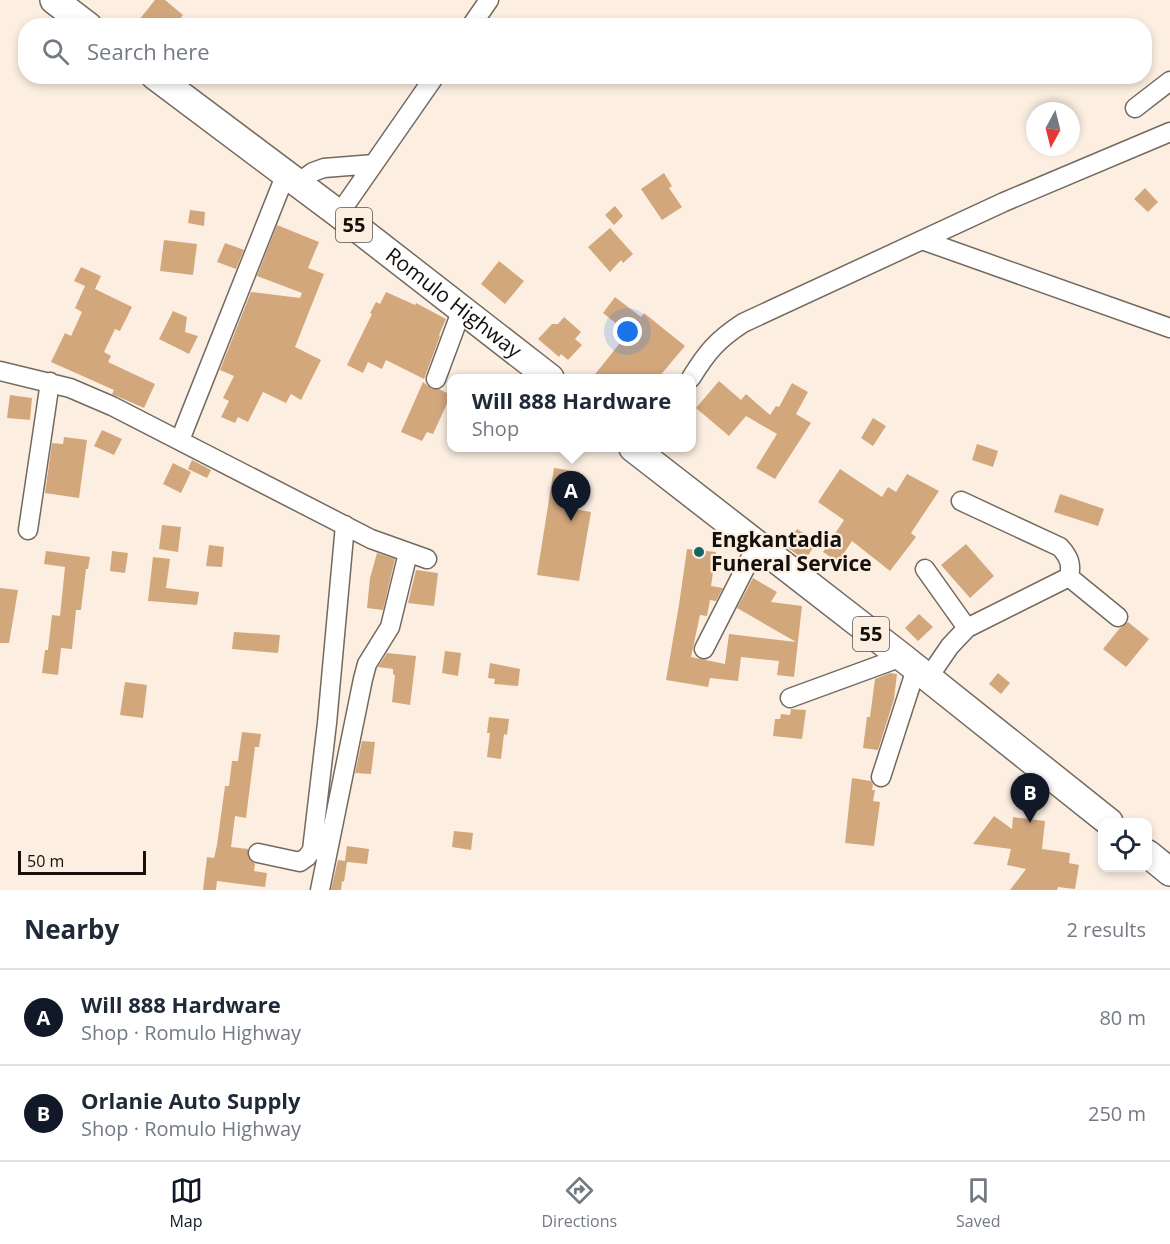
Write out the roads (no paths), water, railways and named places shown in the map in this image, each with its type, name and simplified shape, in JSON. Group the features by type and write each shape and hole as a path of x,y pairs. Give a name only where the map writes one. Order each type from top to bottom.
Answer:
{"highway":[{"path":"54,0 78,18"},
{"name":"Romulo Highway","path":"165,84 339,214 545,374"},
{"name":"55","path":"643,452 1104,818"},
{"path":"1152,857 1170,872"}],"street":[{"path":"477,18 489,0"},
{"path":"1135,108 1170,81"},
{"path":"339,214 429,84"},
{"path":"694,374 722,337 743,323 1004,202 1170,132"},
{"path":"180,440 291,180 324,168 374,164"},
{"path":"922,240 1170,328"},
{"path":"436,379 462,309"},
{"path":"0,371 70,388 112,406 385,545 427,559"},
{"path":"28,530 50,382"},
{"path":"961,501 1060,547 1068,555 1071,566 1069,578"},
{"path":"258,853 300,862 312,850 327,723 345,525"},
{"path":"704,649 757,544"},
{"path":"320,890 363,679 367,664 390,627 408,553"},
{"path":"925,569 966,628"},
{"path":"1069,578 1118,617"},
{"path":"790,698 915,668 950,646 966,628 1069,578"},
{"path":"881,777 915,668"}],"place":[{"name":"Will 888 Hardware","path":"571,521"},
{"name":"Engkantadia Funeral Service","path":"699,552"},
{"name":"Orlanie Auto Supply","path":"1030,823"}]}
